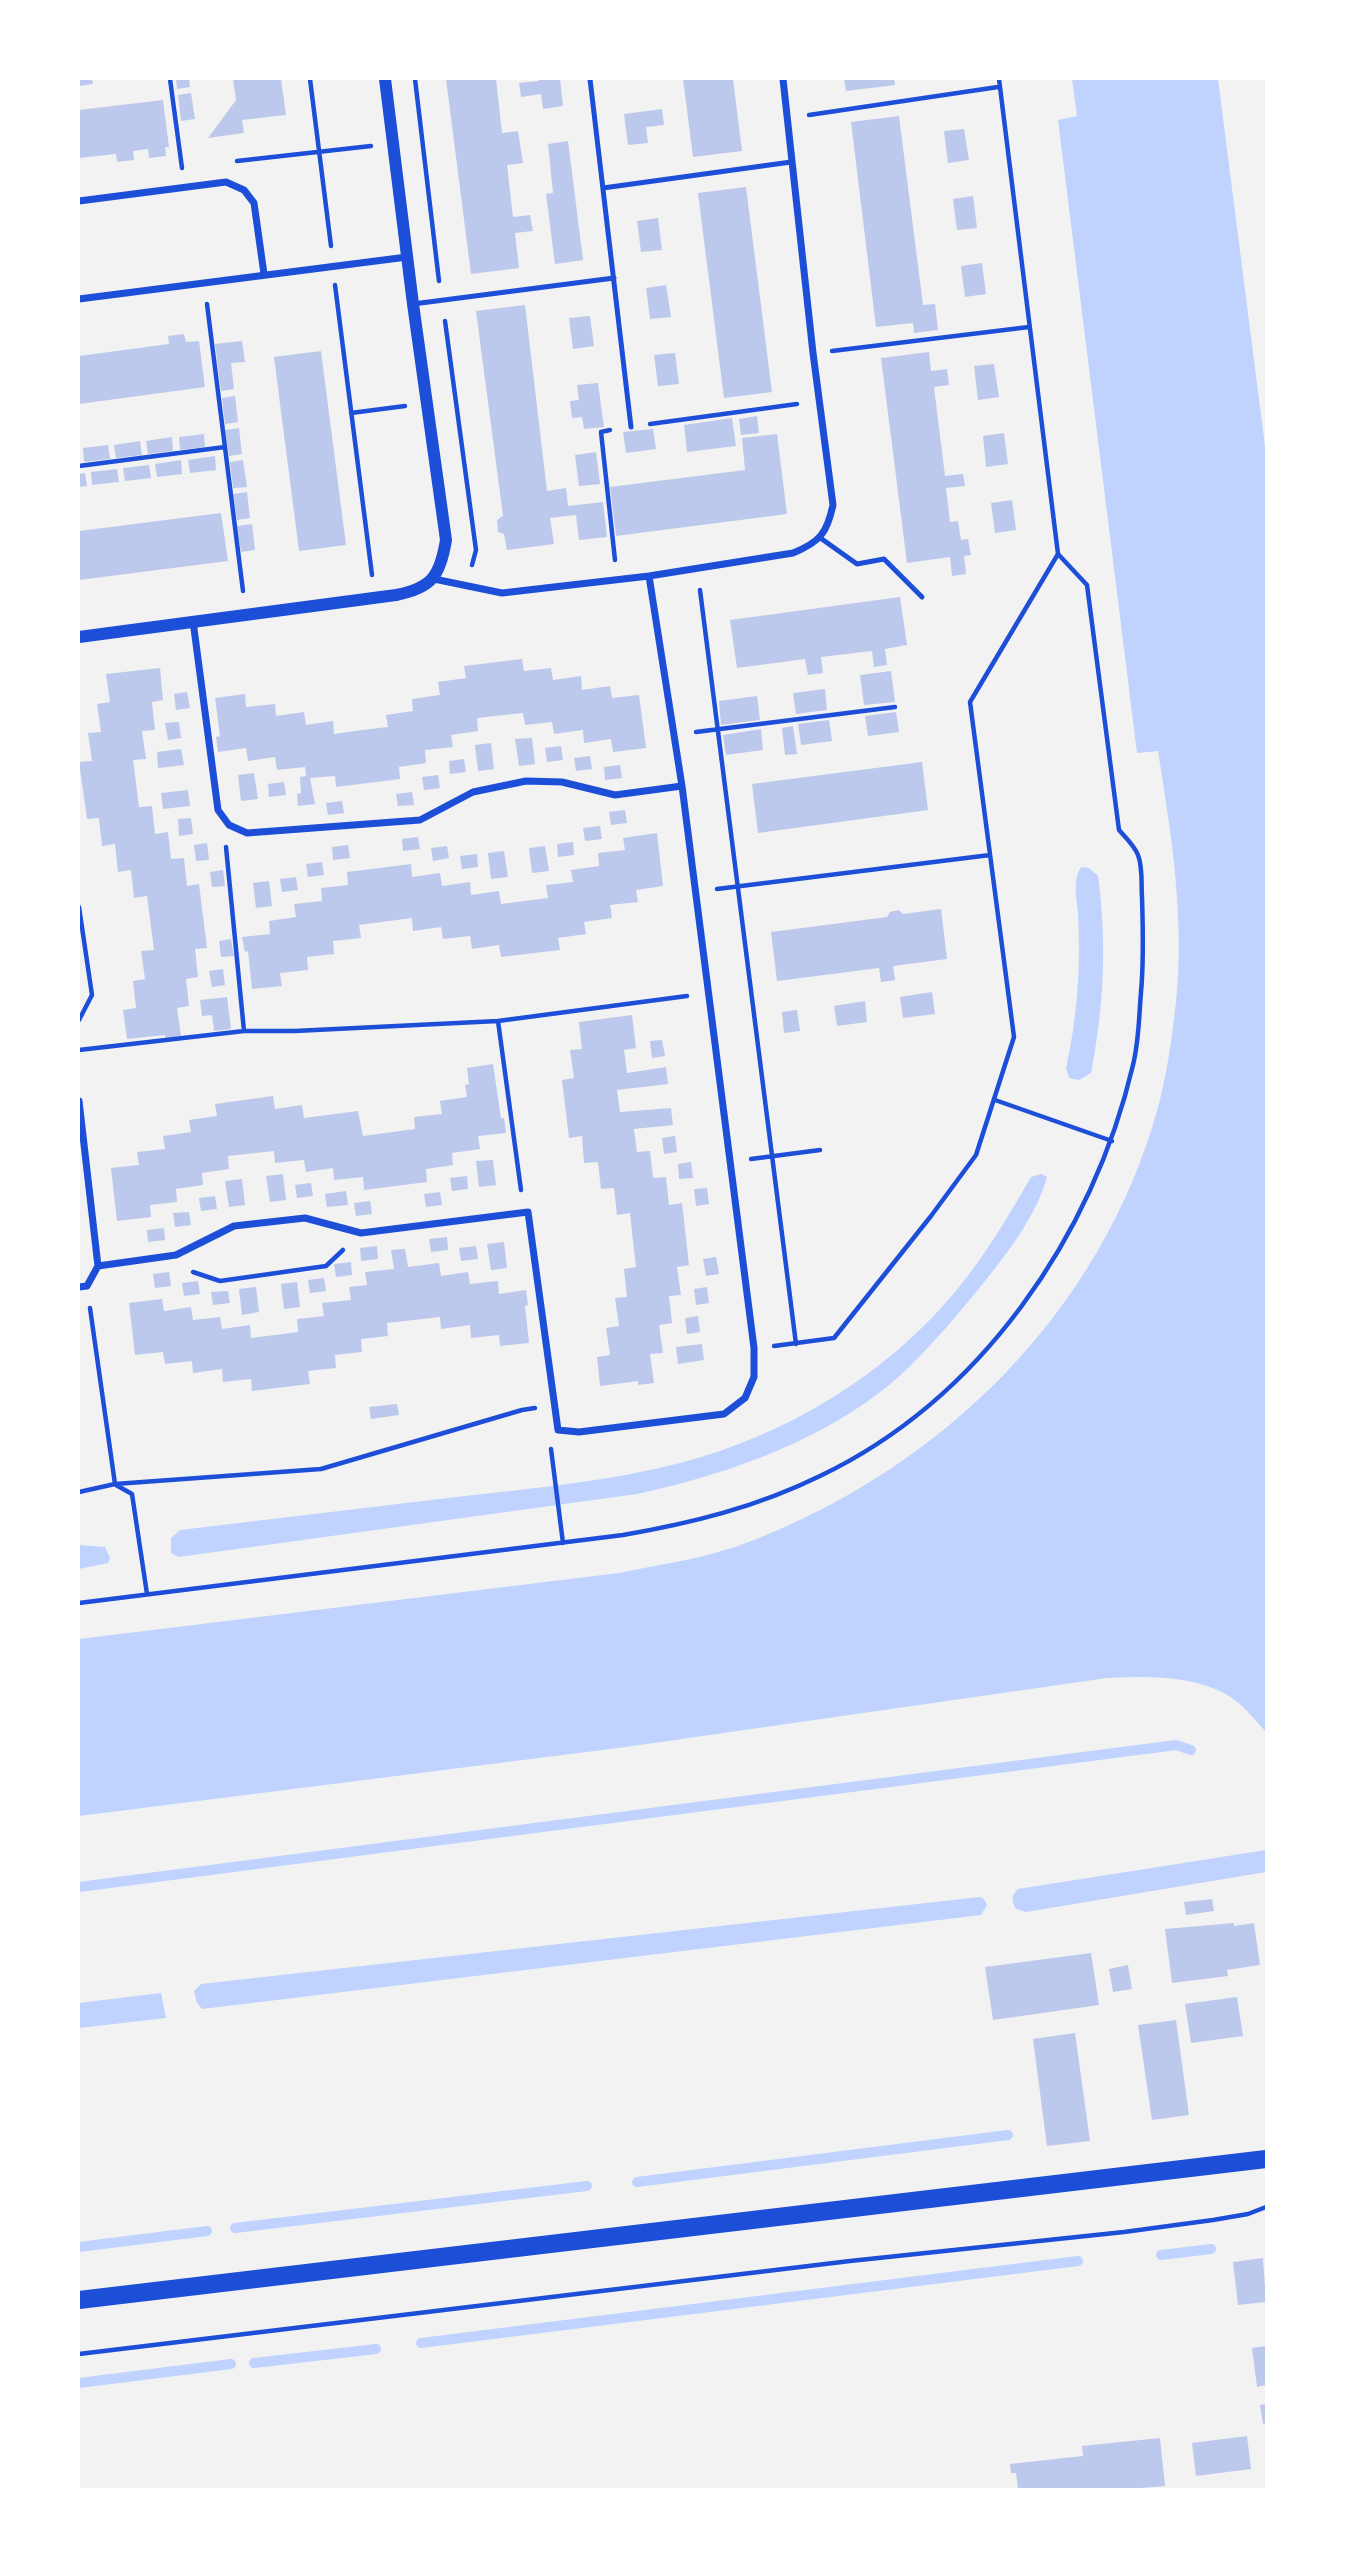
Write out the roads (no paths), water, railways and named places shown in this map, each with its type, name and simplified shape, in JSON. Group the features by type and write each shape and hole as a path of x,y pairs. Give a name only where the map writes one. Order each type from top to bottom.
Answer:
{"main road":[{"path":"79,2300 1266,2160"}],"street":[{"path":"79,637 417,591 434,579 443,560 446,540 384,79"},
{"path":"434,579 502,593 649,576 793,553 812,545 828,527 833,505 813,354 783,79"},
{"path":"79,201 226,182 244,190 254,203 264,274"},
{"path":"79,299 407,257"},
{"path":"98,1266 173,1255 234,1226 305,1218 361,1233 528,1212 558,1430 579,1432 724,1414 745,1398 754,1377 754,1348 681,786 649,576"},
{"path":"193,621 218,810 229,825 247,833 420,820 473,792 526,781 562,782 615,795 681,786"},
{"path":"79,1101 98,1266 83,1286"}],"lane":[{"path":"590,79 631,427"},
{"path":"603,188 791,162"},
{"path":"413,304 614,278"},
{"path":"819,537 858,564 884,559 922,597"}],"water":[{"path":"1072,79 1218,79 1266,454 1266,1732 1237,1702 1212,1688 1168,1678 1107,1678 626,1747 79,1816 79,1639 619,1573 701,1556 749,1542 820,1510 887,1471 948,1426 1004,1374 1054,1316 1096,1253 1131,1184 1157,1111 1173,1029 1179,938 1172,844 1158,751 1137,753 1058,120 1077,116"},
{"path":"1081,867 1089,868 1098,876 1103,950 1099,1024 1091,1073 1079,1080 1069,1078 1066,1068 1077,992 1079,934 1076,884"},
{"path":"1041,1174 1047,1177 1021,1232 985,1281 925,1350 876,1395 813,1434 778,1450 708,1476 637,1494 179,1557 171,1553 171,1538 180,1530 600,1479 680,1463 758,1437 831,1399 898,1350 955,1292 986,1250 1031,1177"},
{"path":"79,1545 105,1547 110,1558 108,1563 79,1569"},
{"path":"1266,1850 1266,1872 1026,1912 1016,1909 1013,1901 1018,1889"},
{"path":"980,1897 987,1905 981,1915 202,2009 197,2003 194,1991 201,1984"},
{"path":"161,1993 166,2018 79,2028 79,2003"}],"waterway":[{"path":"79,1887 1176,1745 1191,1750"},
{"path":"637,2182 1008,2135"},
{"path":"235,2228 587,2186"},
{"path":"79,2247 207,2231"},
{"path":"1161,2255 1211,2249"},
{"path":"421,2343 1078,2261"},
{"path":"254,2363 376,2349"},
{"path":"79,2383 231,2364"}]}
